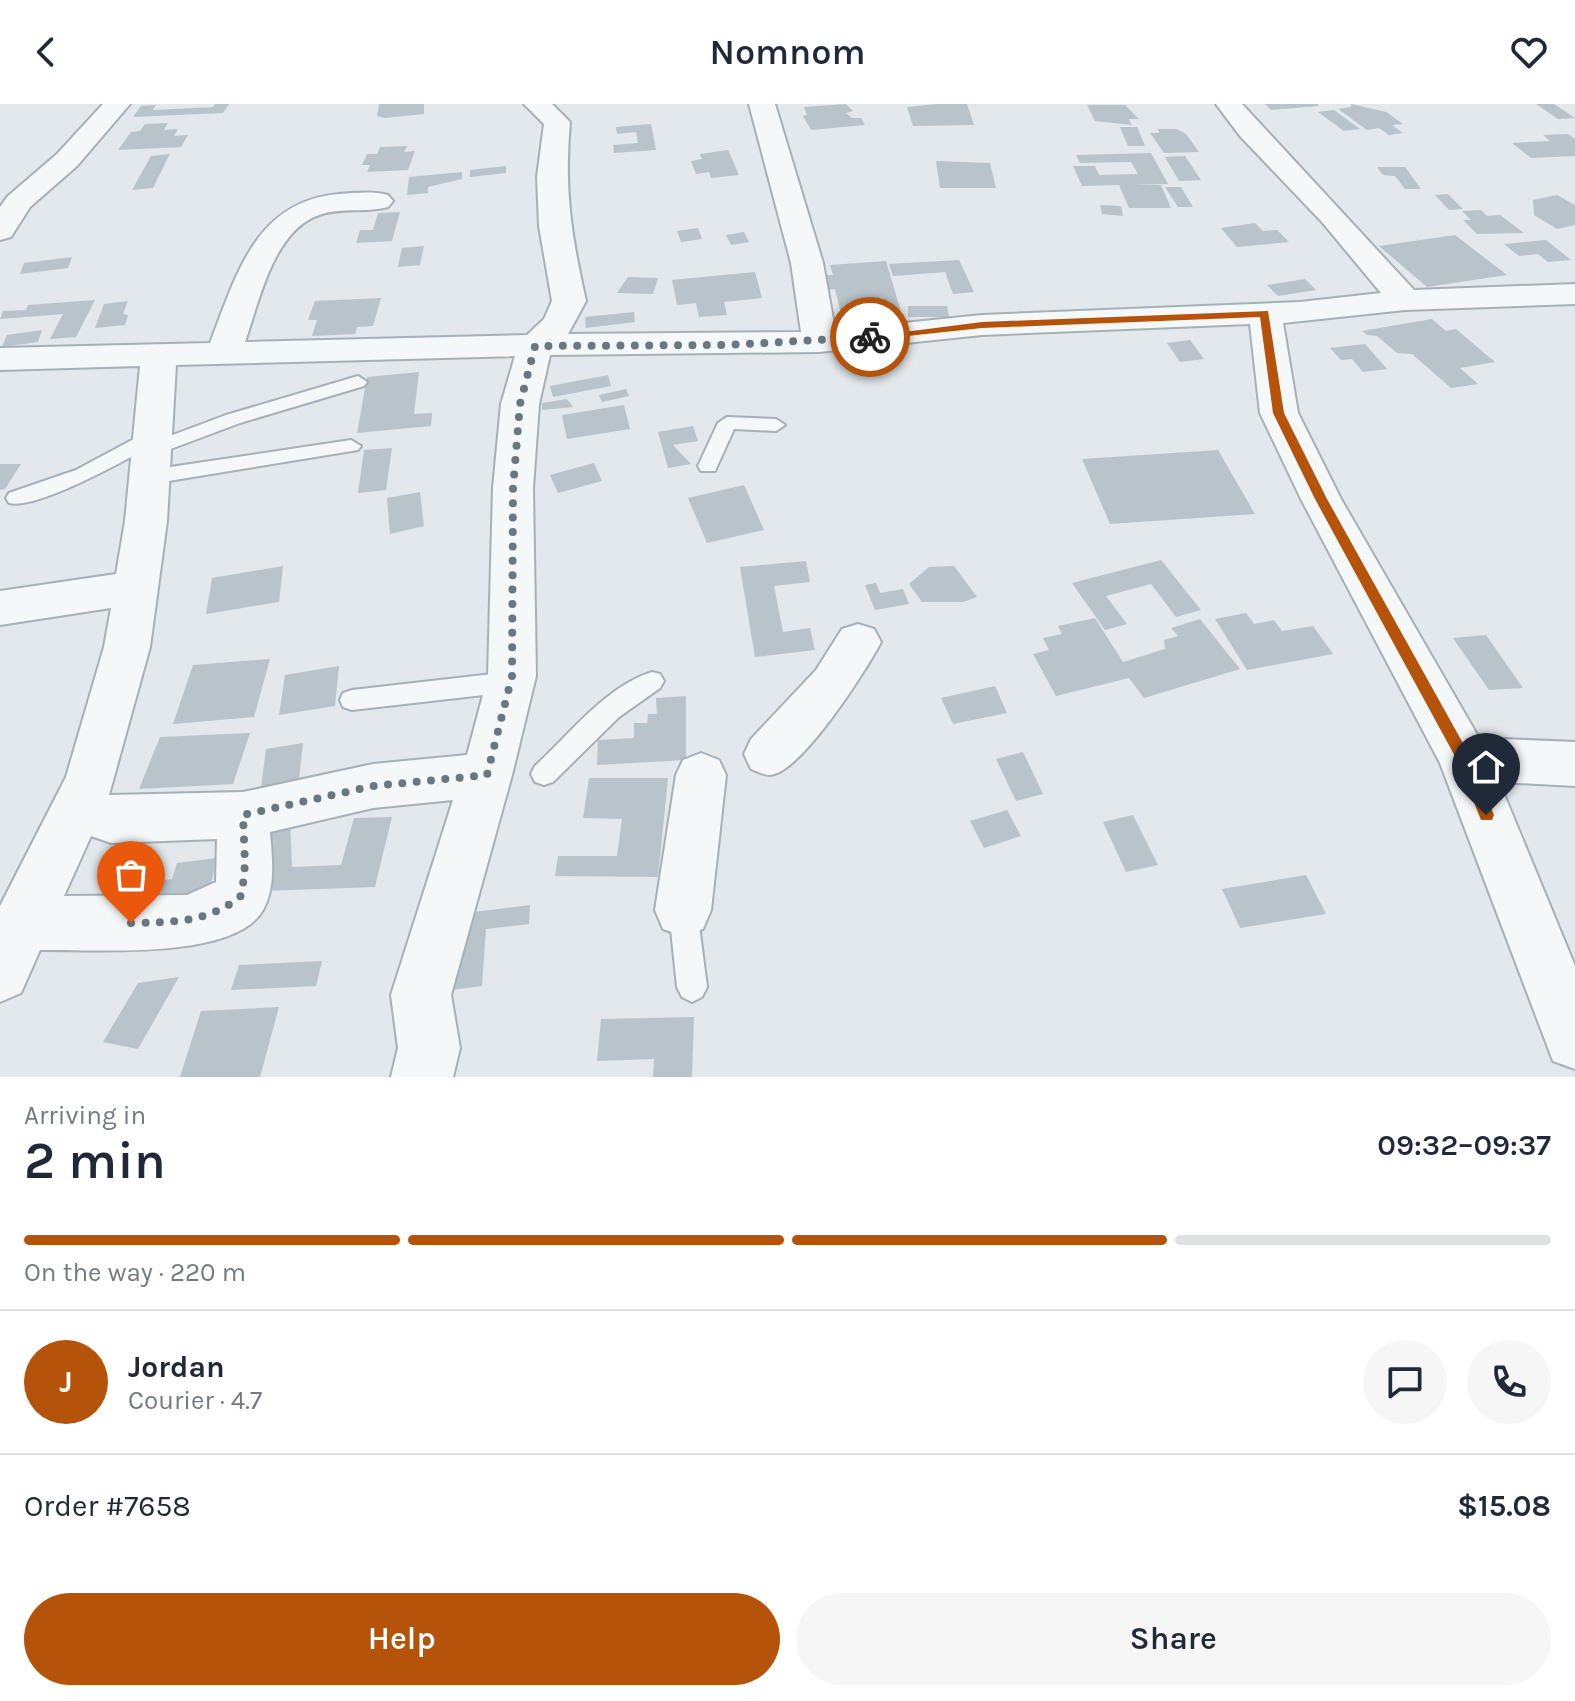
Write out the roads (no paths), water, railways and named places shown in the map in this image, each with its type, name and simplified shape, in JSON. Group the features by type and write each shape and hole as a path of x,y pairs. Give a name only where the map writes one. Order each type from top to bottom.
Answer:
{"street":[{"path":"0,231 18,202 67,160 117,104"},
{"path":"422,1077 429,1048 421,995 487,775 510,682 513,488 520,404 535,346 559,324 569,301 554,226 551,177 557,122 537,108 537,104"},
{"path":"762,104 779,151 793,215 807,255 817,300 819,342"},
{"path":"1229,104 1405,300"},
{"path":"224,352 252,280 272,241 289,220 306,209 320,206 378,201"},
{"path":"0,359 819,342 982,325 1265,313 1405,300 1575,294"},
{"path":"1265,313 1279,413 1321,499 1464,759 1575,1039"},
{"path":"0,973 91,778 123,661 152,454 159,355"},
{"path":"0,608 135,588"},
{"path":"769,754 833,683 858,642"},
{"path":"1464,759 1575,764"},
{"path":"79,802 96,815 111,820 243,815 373,786 487,775"},
{"path":"683,910 701,775"},
{"path":"21,923 187,922 225,909 242,895 245,864 243,815"}],"lane":[{"path":"16,498 152,454 233,419 358,382"},
{"path":"708,466 727,423 776,425"},
{"path":"152,454 351,446"},
{"path":"352,700 510,682"},
{"path":"544,774 620,705"},
{"path":"683,910 692,987"}]}
